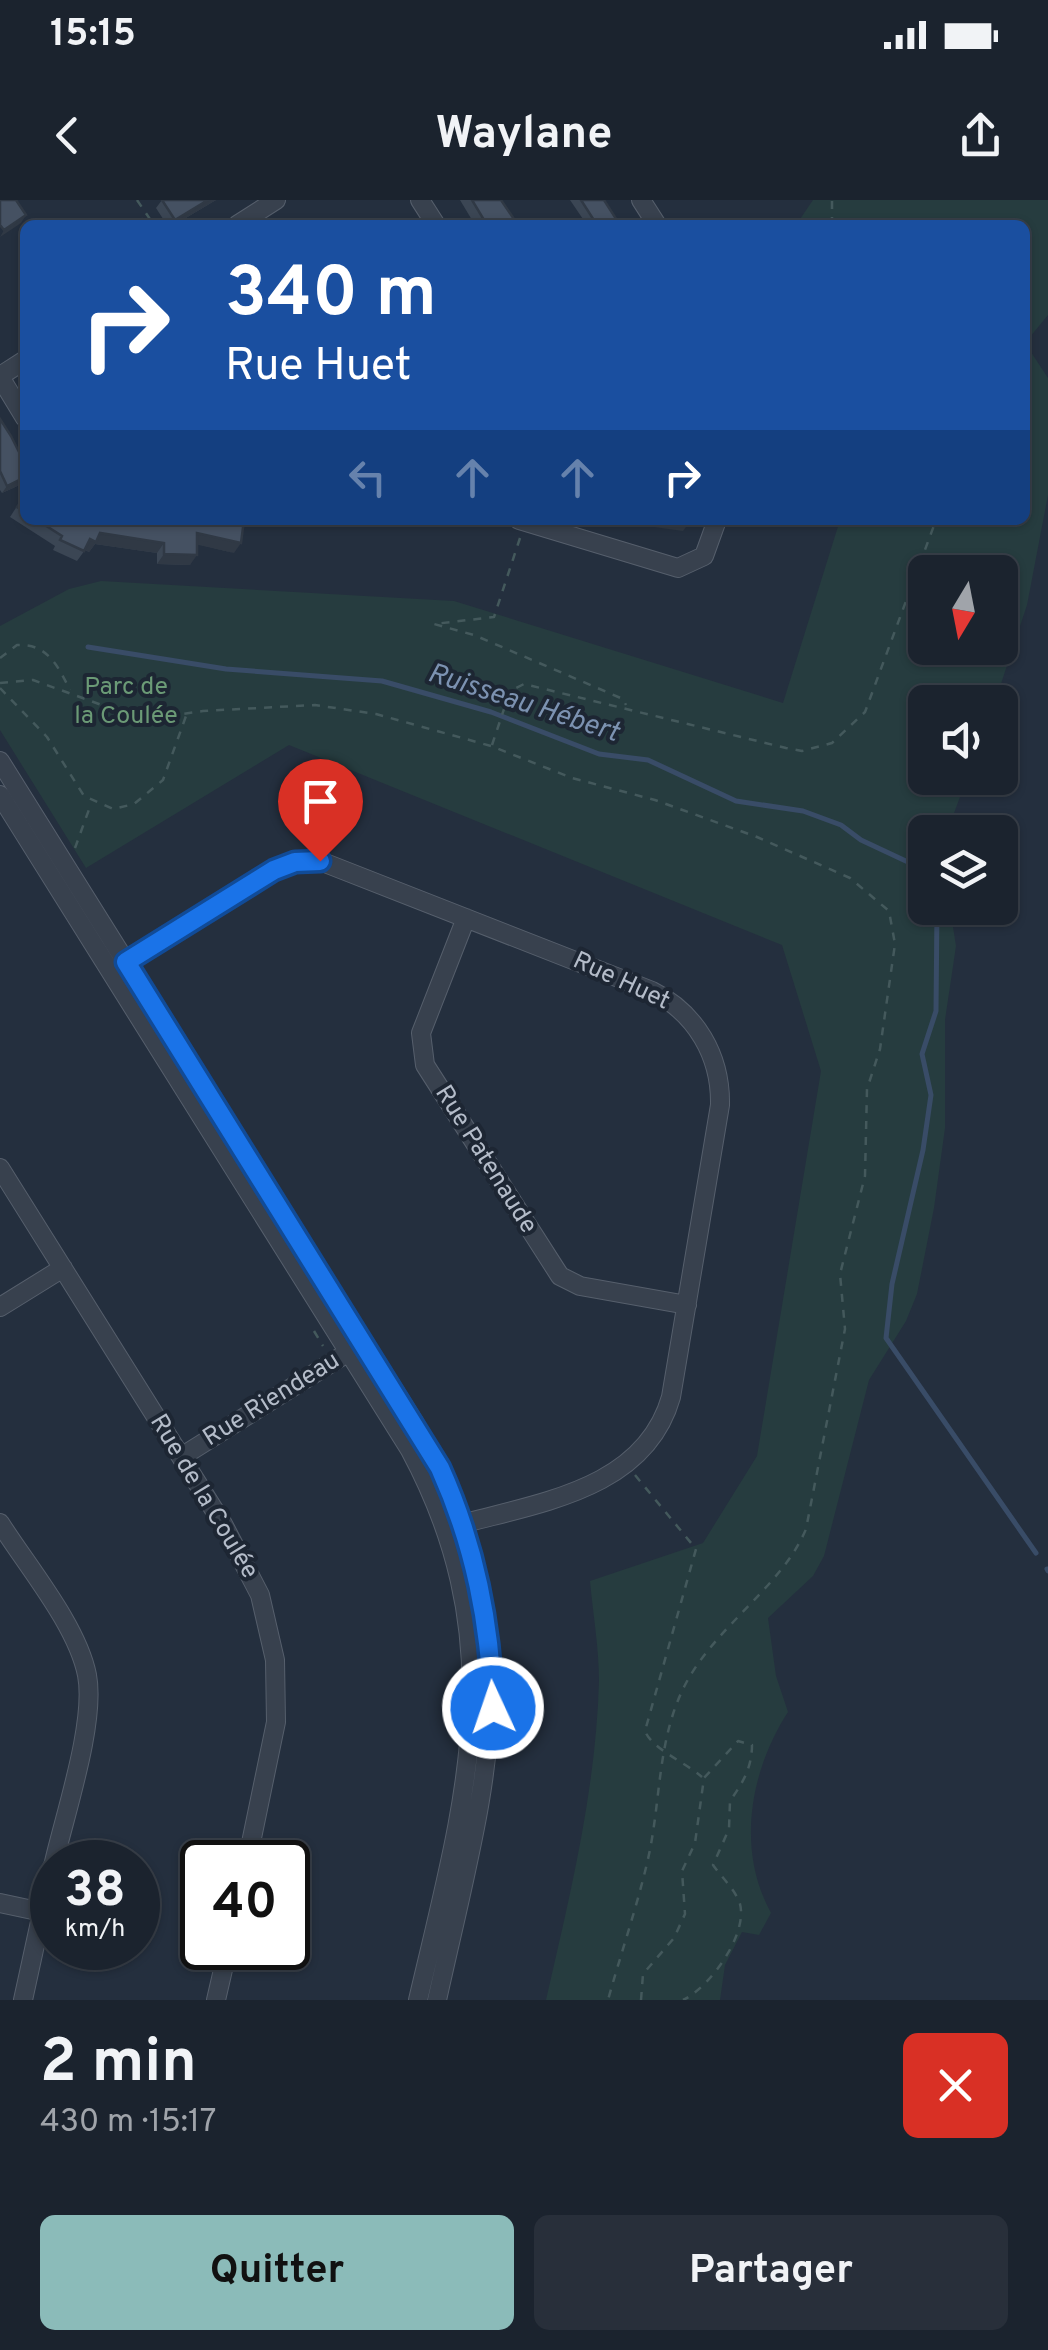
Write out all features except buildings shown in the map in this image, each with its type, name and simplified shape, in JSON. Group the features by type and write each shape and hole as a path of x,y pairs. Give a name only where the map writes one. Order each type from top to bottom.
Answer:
{"street":[{"path":"245,220 276,200"},
{"path":"0,377 20,410"},
{"path":"526,525 678,568 692,565 706,554 715,525"},
{"path":"0,761 118,967 356,1347 440,1468 489,1636 492,1732 484,1793 437,2000"},
{"path":"0,795 118,967"},
{"name":"Rue Huet","path":"118,967 274,870 303,861 330,864 662,996 676,1006 706,1041 718,1073 720,1105 666,1413 634,1461 593,1484 455,1526"},
{"name":"Rue Patenaude","path":"466,918 420,1032 425,1065 560,1276 580,1286 687,1305"},
{"name":"Rue de la Coulée","path":"0,1168 253,1577 275,1660 276,1722 252,1840"},
{"path":"0,1307 64,1268"},
{"name":"Rue Riendeau","path":"181,1457 356,1347"},
{"path":"1,1525 73,1640 87,1676 88,1714 59,1840"},
{"path":"418,2000 468,1780 474,1726 474,1657 455,1526"},
{"path":"0,1903 30,1909"},
{"path":"23,2000 30,1968"},
{"path":"216,2000 223,1970"}],"path":[{"path":"522,525 494,616 434,624 518,652 623,699 626,707"},
{"path":"491,746 507,698 513,687 524,684 786,748 802,751 832,744 866,712 934,525"},
{"path":"0,658 17,645 45,651 71,692"},
{"path":"0,686 33,680 144,720 251,707 346,707 491,746 572,778 670,805 827,866 883,904 895,931 880,1048 867,1089 865,1176 840,1274 844,1329 806,1529 790,1556 694,1670 676,1705 664,1751 648,1859 608,2000"},
{"path":"0,686 47,736 66,774 92,802 113,810 127,807 158,786 175,755 186,715"},
{"path":"74,852 92,802"},
{"path":"635,1475 696,1550 647,1712 647,1738 704,1778"},
{"path":"641,2000 643,1974 674,1938 684,1914 682,1871 695,1844 704,1778 738,1740 750,1742 751,1761 742,1787 730,1801 729,1829 713,1866 737,1897 740,1920 715,1977 683,2000"}],"green space":[{"path":"813,200 1048,200 1048,315 1030,337 1030,220 799,220"},
{"name":"Parc de la Coulée","path":"1030,351 1048,378 1048,495 1018,632 1018,555 908,555 908,665 1007,665 1001,685 908,685 908,795 961,795 953,815 908,815 908,925 953,925 956,946 945,1020 945,1128 934,1208 917,1294 906,1321 869,1380 824,1556 813,1576 768,1618 776,1676 788,1712 764,1759 752,1811 751,1837 760,1888 771,1913 759,1935 742,1932 725,1965 720,2000 546,2000 593,1762 599,1681 590,1581 703,1543 757,1456 821,1071 782,945 289,745 86,868 0,730 0,626 69,589 101,581 454,601 783,703 838,525 1030,525"}],"waterway":[{"name":"Ruisseau Hébert","path":"88,647 226,669 382,681 491,712 599,754 648,760 736,801 803,811 841,825 861,840 908,862"},
{"name":"Ruisseau Hébert","path":"937,925 936,1011 922,1054 931,1095 923,1150 892,1284 886,1338 1036,1553"}],"route":[{"path":"320,861 295,862 274,870 126,962 440,1468 475,1562 489,1636 493,1708"}]}
